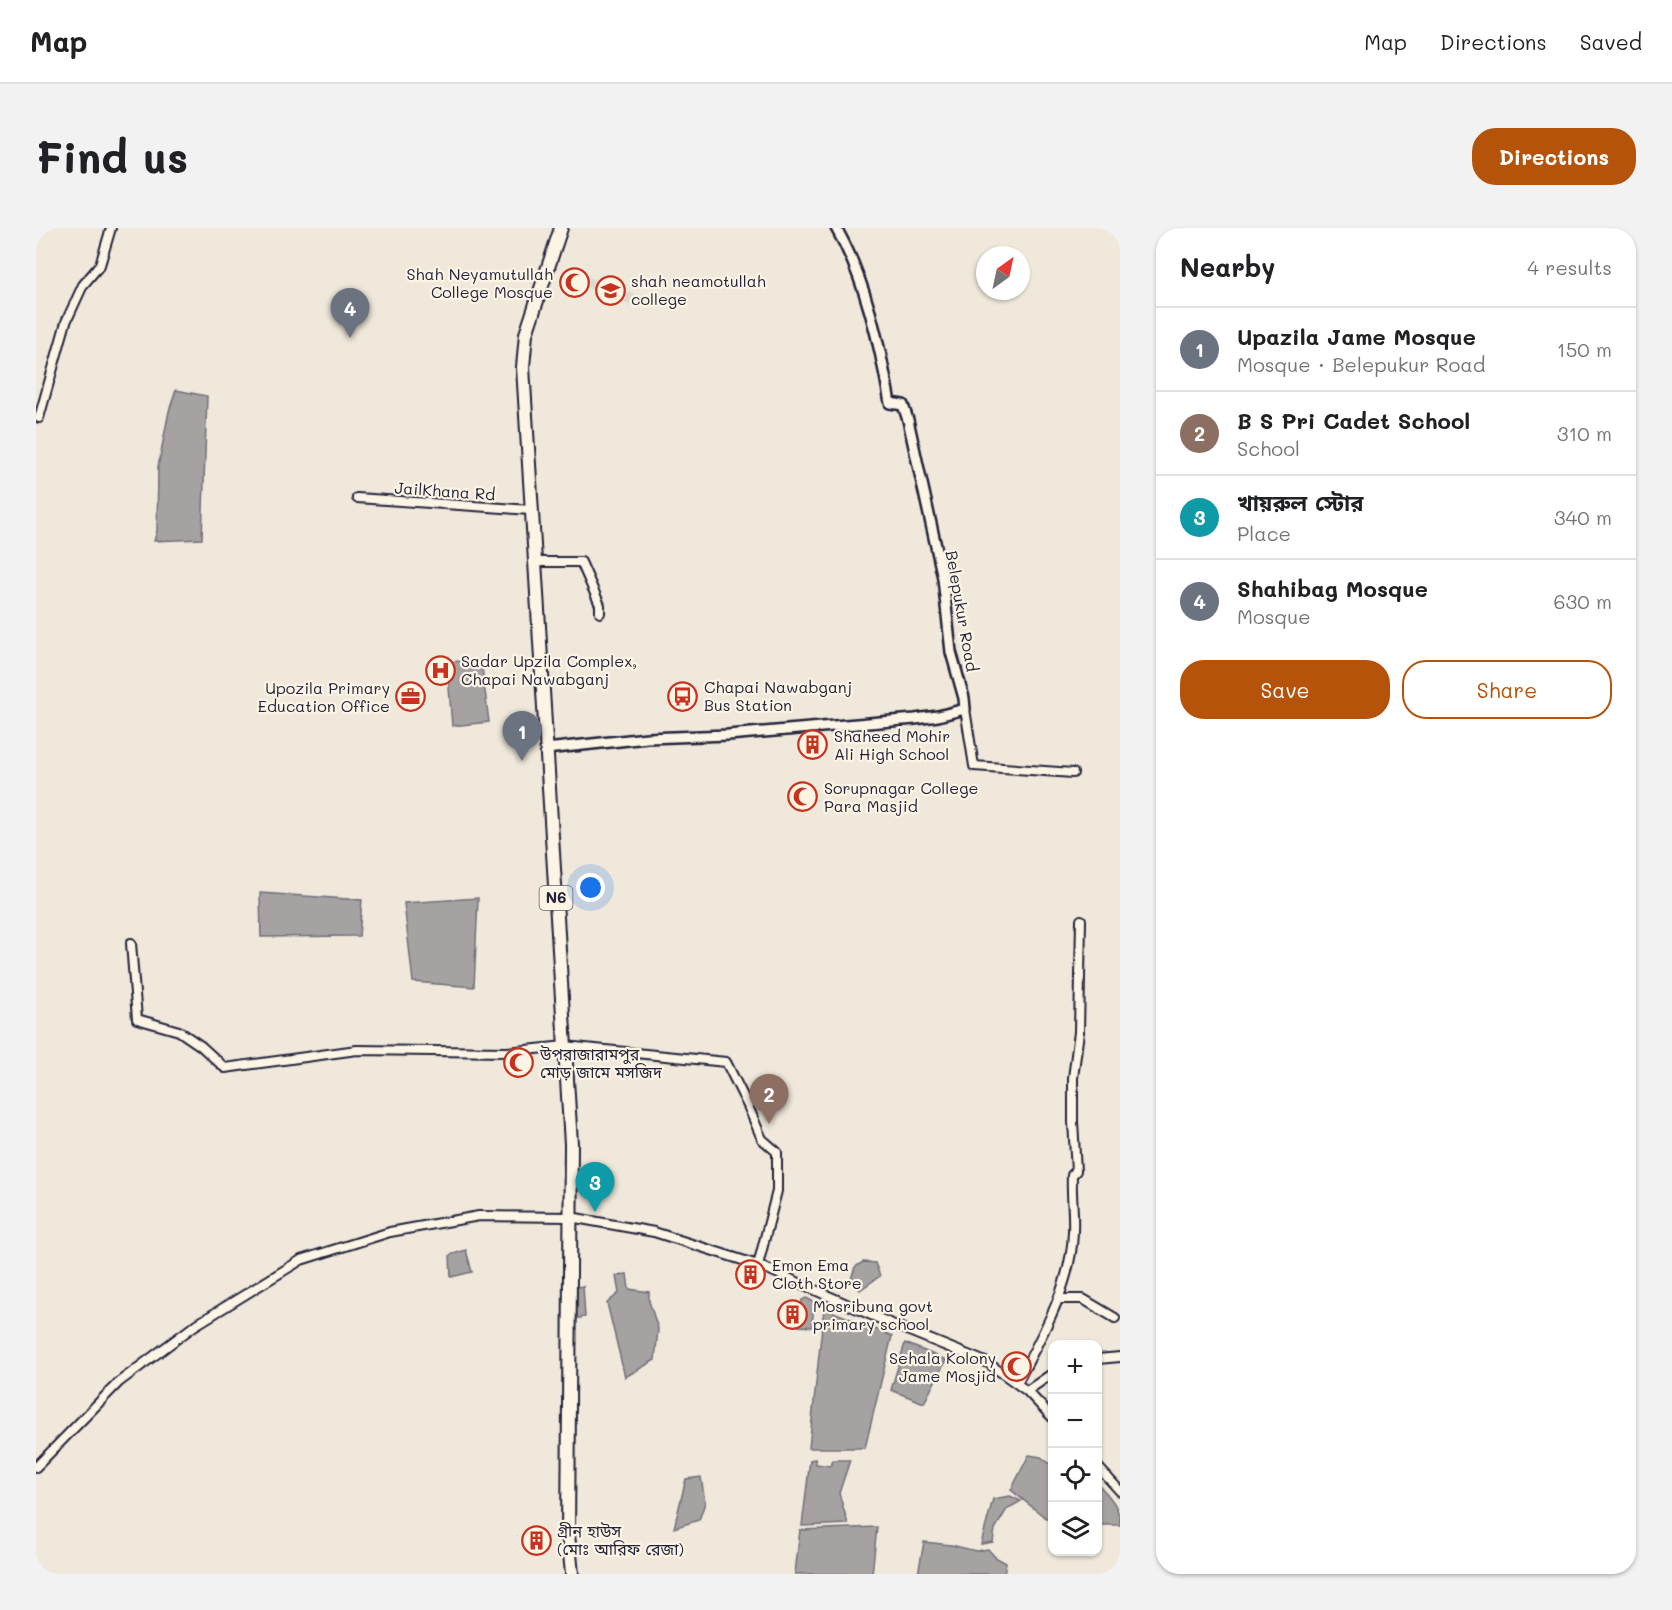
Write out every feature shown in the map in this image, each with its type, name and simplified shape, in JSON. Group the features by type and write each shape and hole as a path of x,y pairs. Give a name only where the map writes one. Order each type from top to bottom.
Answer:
{"highway":[{"name":"N6","path":"561,228 526,334 523,367 571,1144 568,1534 572,1574"}],"street":[{"path":"39,418 66,322 83,285 99,265 111,228"},
{"name":"Belepukur Road","path":"836,228 850,253 865,300 890,403 903,405 908,420 943,578 951,652 964,698 965,710"},
{"name":"JailKhana Rd","path":"357,498 531,510"},
{"path":"535,562 581,562 600,605 600,614"},
{"path":"546,749 647,738 728,735 938,717 965,710 974,766 1073,773"},
{"path":"1017,1383 1058,1299 1070,1258 1073,1232 1072,1175 1076,1171 1073,1078 1079,1032 1081,920"},
{"path":"131,943 137,1019 179,1031 201,1046 225,1068 357,1050 507,1052 565,1046 726,1062 762,1139 777,1152 777,1191 758,1265"},
{"path":"36,1467 119,1382 194,1326 301,1260 390,1232 479,1216 570,1217 654,1232 758,1265 887,1322 988,1363 1027,1391 1048,1413"},
{"path":"1058,1299 1083,1299 1115,1318"},
{"path":"1102,1359 1120,1357"},
{"path":"1027,1391 1048,1376"},
{"path":"1102,1471 1120,1491"}],"shaded area":[{"name":"shah neamotullah college","path":"588,277 635,294 633,306 585,287"},
{"path":"176,390 207,396 202,539 154,541 157,531 158,467 169,411"},
{"path":"481,660 489,722 452,726 447,662"},
{"path":"260,893 362,900 359,936 261,937"},
{"path":"478,898 474,987 413,982 404,903"},
{"path":"466,1250 472,1272 451,1277 450,1255"},
{"path":"863,1262 875,1263 880,1276 860,1290 851,1279 855,1267"},
{"path":"627,1274 629,1289 649,1292 649,1301 658,1329 655,1360 625,1377 607,1303 619,1293 616,1276"},
{"path":"583,1286 585,1317 574,1319 572,1288"},
{"path":"806,1298 814,1302 812,1327 798,1326 802,1300"},
{"path":"824,1308 892,1336 865,1448 809,1448"},
{"path":"905,1343 946,1360 924,1403 891,1390"},
{"path":"1029,1455 1041,1457 1048,1462 1048,1519 1046,1518 1011,1490"},
{"path":"815,1459 816,1464 830,1466 833,1460 850,1460 839,1493 848,1524 802,1526 810,1460"},
{"path":"701,1477 705,1503 699,1520 674,1528 686,1479"},
{"path":"1102,1489 1116,1507 1120,1525 1102,1525"},
{"path":"1010,1496 1021,1501 1007,1509 995,1529 993,1542 981,1544 993,1499"},
{"path":"877,1527 872,1574 795,1574 800,1530"},
{"path":"924,1542 976,1551 988,1549 995,1557 1006,1563 1004,1574 918,1574"}],"place":[{"name":"Shah Neyamutullah College Mosque","path":"574,283"},
{"name":"shah neamotullah college","path":"610,290"},
{"name":"Shahibag Mosque","path":"350,338"},
{"name":"Sadar Upzila Complex, Chapai Nawabganj","path":"440,670"},
{"name":"Chapai Nawabganj Bus Station","path":"683,696"},
{"name":"Upozila Primary Education Office","path":"411,697"},
{"name":"Shaheed Mohir Ali High School","path":"813,745"},
{"name":"Upazila Jame Mosque","path":"522,761"},
{"name":"Sorupnagar College Para Masjid","path":"803,797"},
{"name":"উপরাজারামপুর মোড় জামে মসজিদ","path":"519,1063"},
{"name":"B S Pri Cadet School","path":"769,1124"},
{"name":"খায়রুল স্টোর","path":"595,1212"},
{"name":"Emon Ema Cloth Store","path":"751,1274"},
{"name":"Mosribuna govt primary school","path":"792,1315"},
{"name":"Sehala Kolony Jame Mosjid","path":"1017,1367"},
{"name":"গ্রীন হাউস (মোঃ আরিফ রেজা)","path":"536,1540"}]}
